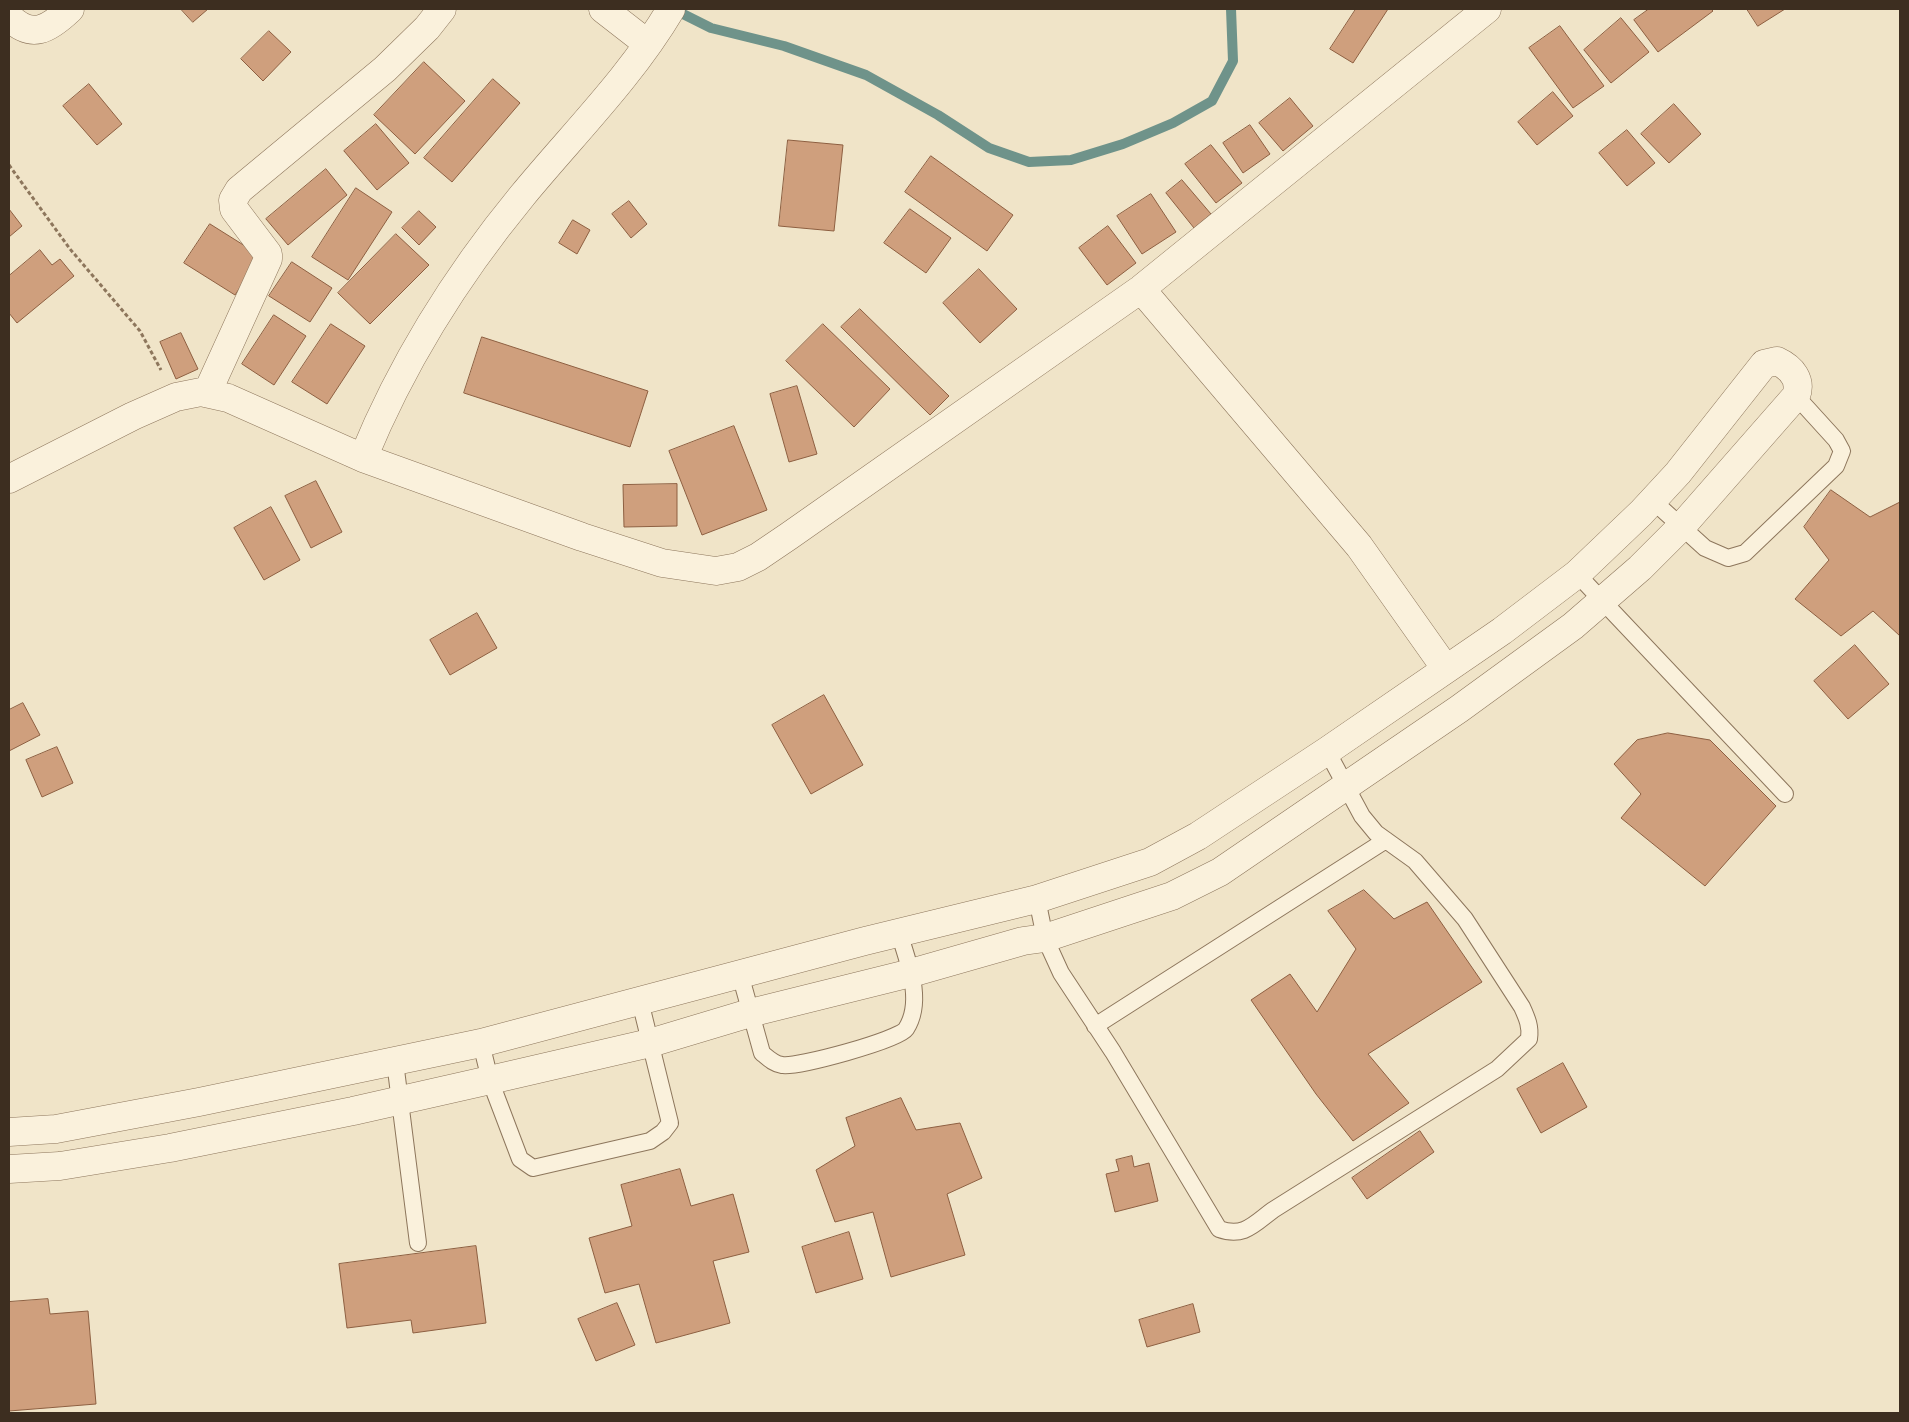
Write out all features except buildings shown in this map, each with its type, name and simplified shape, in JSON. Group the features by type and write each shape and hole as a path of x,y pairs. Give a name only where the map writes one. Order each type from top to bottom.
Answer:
{"street":[{"path":"9,17 30,32 40,31 70,9"},
{"path":"207,393 268,259 268,254 234,208 233,200 239,190 385,69 427,28 442,9"},
{"path":"363,458 385,405 414,352 478,254 522,195 618,85 660,27 603,9"},
{"path":"9,479 74,444 176,397 187,393 207,393 228,398 363,458 582,537 662,563 716,571 738,567 758,557 789,536 1141,289 1487,9"},
{"path":"1141,289 1359,546 1446,669"},
{"path":"9,1132 56,1129 199,1102 481,1043 740,974 1037,899 1150,862 1198,836 1327,751 1502,631 1576,574 1678,473 1764,364 1777,361 1786,365 1797,380 1798,389 1796,396 1682,526 1640,568 1573,626 1345,787 1220,872 1172,896 1045,938 1023,941 911,973 750,1013 650,1043 400,1101 170,1148 60,1166 9,1168"},
{"path":"1502,631 1523,662"},
{"path":"56,1129 60,1166"}],"lane":[{"path":"1652,500 1705,548 1728,558 1745,553 1836,466 1842,451 1836,440 1796,396"},
{"path":"1576,574 1603,600 1785,794"},
{"path":"1037,899 1045,938 1061,973 1096,1026 1219,1229 1232,1233 1245,1231 1273,1210 1497,1069 1529,1039 1530,1032 1525,1014 1465,919 1415,861 1386,840 1362,816 1327,751"},
{"path":"1096,1026 1386,840"},
{"path":"740,974 762,1053 782,1066 810,1062 891,1038 905,1031 914,1011 911,973 899,933"},
{"path":"481,1043 490,1080 520,1159 529,1167 540,1167 650,1141 663,1132 670,1123 640,1001"},
{"path":"395,1062 418,1243"}],"path":[{"path":"9,164 70,249 140,331 176,397"}],"waterway":[{"path":"673,9 711,28 784,46 866,75 938,115 989,148 1029,162 1071,160 1123,144 1173,123 1212,101 1233,61 1231,9"}]}
